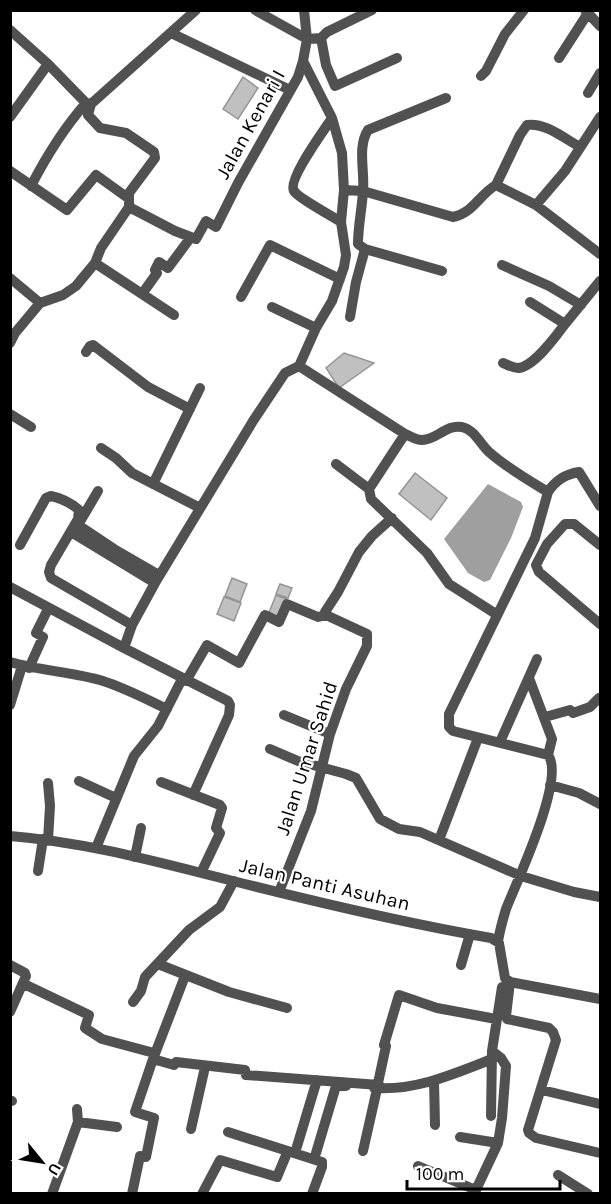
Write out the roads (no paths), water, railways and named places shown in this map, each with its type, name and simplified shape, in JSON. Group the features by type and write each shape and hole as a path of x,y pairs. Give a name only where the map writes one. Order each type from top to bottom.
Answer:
{"street":[{"path":"31,186 50,150 68,124 196,10"},
{"path":"255,10 315,39"},
{"path":"304,10 335,86 397,58"},
{"path":"315,39 372,10"},
{"path":"482,76 505,34 524,10"},
{"path":"559,58 586,12 600,26"},
{"path":"10,30 89,104"},
{"path":"171,33 290,90"},
{"name":"Jalan Kenari I","path":"191,237 195,239 206,221 216,227 238,183 298,77 303,61 315,39"},
{"path":"303,61 332,118 342,153 344,190 341,222"},
{"path":"10,117 48,64"},
{"path":"588,93 600,73"},
{"path":"350,317 356,282 355,246 363,191 363,143 368,130 446,99"},
{"path":"10,343 15,333 40,303 63,295 76,286 95,263 101,248 129,203 129,193 155,155 126,133 100,128 88,115 89,104"},
{"path":"536,205 566,171 600,117"},
{"path":"332,118 298,170 292,185 294,191 341,222 355,246 442,271"},
{"path":"344,190 363,191 453,217 467,213 486,191 496,185 527,125 533,124 545,128 580,147"},
{"path":"10,171 67,210 96,175 129,203 191,237 168,268 159,262 155,270 157,273 142,294"},
{"path":"496,185 536,205 600,254"},
{"path":"241,297 270,244 340,279"},
{"path":"124,648 132,625 157,579 253,421 285,373 299,366 316,328 332,301 344,267 355,246"},
{"path":"95,263 174,315"},
{"path":"502,265 549,286 580,305"},
{"path":"10,278 40,303"},
{"path":"503,363 517,368 528,363 548,346 600,281"},
{"path":"530,302 565,324"},
{"path":"272,306 316,328"},
{"path":"86,352 93,345 148,387 190,409"},
{"path":"299,366 405,434 419,440 427,440 442,430 463,427 470,431 487,451 514,471 550,489"},
{"path":"153,484 200,388"},
{"path":"10,414 31,427"},
{"path":"369,489 405,434"},
{"path":"101,448 132,473 200,508"},
{"path":"336,464 369,489 371,499 427,553 449,584 496,614"},
{"path":"548,755 453,730 449,727 448,714 535,538 550,489 567,475 579,472 600,506"},
{"path":"98,491 78,525 157,579"},
{"path":"20,545 41,504 51,496 60,498 79,510 78,519 51,565 49,572 51,578 132,625"},
{"path":"96,848 134,756 158,726 207,645 239,663 265,615 279,622 287,604 318,617 326,615 325,612 359,552 372,536 392,518"},
{"path":"600,545 581,529 569,523 558,530 547,544 536,565 537,569 600,624"},
{"path":"71,532 157,579"},
{"path":"535,538 547,544"},
{"path":"10,587 48,609 228,701 231,709 193,795"},
{"path":"10,705 20,665 43,637 36,633 48,609"},
{"name":"Jalan Umar Sahid","path":"279,892 311,810 330,734 346,689 367,646 368,637 361,630 326,615"},
{"path":"500,742 537,659"},
{"path":"20,665 101,680 167,709"},
{"path":"529,678 552,739 548,755 553,764 537,832 506,909 498,941 508,980 506,1016 507,1019 549,1028 556,1040 529,1133 536,1138 600,1153"},
{"path":"544,717 570,710 573,713 590,707 600,699"},
{"path":"284,715 330,734"},
{"path":"439,840 478,738"},
{"path":"270,749 298,761 356,778 381,819 402,830 414,830 521,876 574,892 600,897"},
{"path":"79,781 116,798"},
{"path":"38,871 50,806 48,783"},
{"path":"161,783 222,808 216,828 220,832 201,873"},
{"path":"550,784 579,793 600,804"},
{"path":"135,857 141,828"},
{"name":"Jalan Panti Asuhan","path":"10,836 45,839 96,848 376,916 498,941"},
{"path":"133,1002 141,991 146,977 189,930 220,907 234,881"},
{"path":"461,965 470,934"},
{"path":"158,964 229,992 287,1008"},
{"path":"10,965 25,973 24,984 10,1012"},
{"path":"132,1194 140,1156 146,1157 154,1118 135,1112 153,1056 185,976"},
{"path":"508,980 600,999"},
{"path":"491,1116 492,1055 496,1019 508,980"},
{"path":"24,984 89,1015 85,1028 102,1039 174,1065 176,1062 244,1070 246,1075 379,1087"},
{"path":"363,1151 379,1087 386,1046 384,1045 399,995 437,1008 496,1019"},
{"path":"316,1152 336,1086 379,1087 434,1081 492,1055 501,1058 506,1066 498,1143 475,1192 418,1166"},
{"path":"191,1129 205,1067"},
{"path":"202,1194 220,1160 277,1177 291,1153 316,1080"},
{"path":"434,1081 435,1125"},
{"path":"542,1090 600,1104"},
{"path":"52,1194 78,1122 77,1109"},
{"path":"78,1122 117,1127"},
{"path":"228,1132 322,1162 312,1194"},
{"path":"460,1137 498,1143"},
{"path":"558,1175 588,1194"}]}
